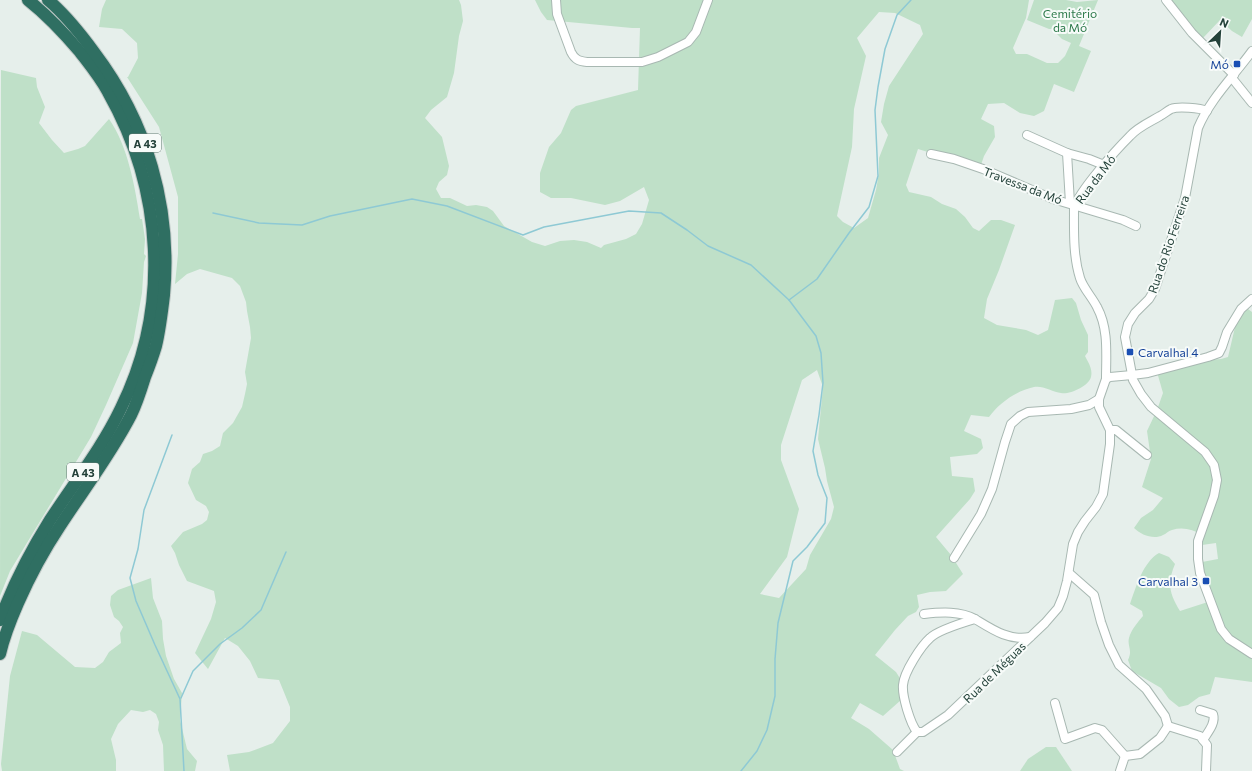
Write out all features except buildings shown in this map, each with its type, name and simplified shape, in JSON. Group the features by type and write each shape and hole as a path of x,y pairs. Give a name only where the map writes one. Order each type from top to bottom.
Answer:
{"highway":[{"name":"A 43","path":"0,620 9,596 28,556 102,443 121,408 131,386 145,342 156,317 166,272 165,243 160,203 152,166 141,132 113,89 94,70 69,39 40,9 28,0"},
{"name":"A 43","path":"0,654 11,618 43,554 111,450 131,414 156,345 155,245 150,205 141,168 104,65 78,30 48,0"}],"street":[{"path":"556,0 557,14 573,57 578,61 603,62 642,62 658,58 688,42 696,32 708,0"},
{"path":"1166,0 1192,33 1233,76 1252,103"},
{"name":"Rua do Rio Ferreira","path":"1252,51 1215,98 1198,128 1185,198 1155,289 1149,299 1135,313 1128,324 1125,337 1133,380 1141,394 1152,407 1205,452 1214,465 1216,480 1214,496 1198,541 1200,573 1221,629 1229,638 1252,654"},
{"name":"Rua da Mó","path":"1099,399 1106,379 1105,331 1097,306 1080,279 1074,241 1074,208 1072,204 1133,133 1172,109 1200,108 1207,111"},
{"path":"1027,135 1067,153 1104,165"},
{"path":"1067,153 1072,204"},
{"name":"Travessa da Mó","path":"932,154 954,159 1053,199 1123,220 1136,226"},
{"path":"1106,379 1177,365 1219,353 1227,332 1241,309 1252,299"},
{"path":"1099,399 1099,407 1110,430 1116,430 1147,455"},
{"path":"954,558 981,514 992,489 1011,424 1020,416 1028,412 1071,409 1089,405 1099,399"},
{"name":"Rua de Méguas","path":"897,752 916,732 923,732 948,715 1046,623 1058,608 1069,573 1075,538 1103,494 1107,473 1110,430"},
{"path":"1069,573 1094,595 1109,645 1119,665 1146,689 1165,716 1168,726"},
{"path":"924,614 954,613 967,615 1000,634 1012,638 1030,637"},
{"path":"916,732 909,717 903,685 915,657 931,637 976,619"},
{"path":"1055,703 1065,739 1095,728 1102,730 1125,756"},
{"path":"1200,710 1213,714 1214,718 1211,727 1203,740"},
{"path":"1168,726 1200,736 1207,745 1206,771"},
{"path":"1125,756 1140,754 1160,738 1168,726"},
{"path":"1120,771 1125,756"}],"green space":[{"name":"Cemitério da Mó","path":"106,0 459,0 463,21 459,36 454,73 447,97 431,110 425,118 442,137 449,166 447,175 439,182 436,189 441,198 450,198 467,206 476,205 487,207 493,211 504,226 532,242 545,246 560,241 574,240 587,242 601,248 604,245 626,239 636,234 642,224 649,200 644,187 620,201 605,205 571,198 551,198 540,192 540,173 549,147 561,133 571,110 576,106 638,90 640,28 547,20 535,0 1029,0 1026,18 1013,48 1016,54 1027,54 1047,63 1058,63 1065,56 1071,43 1062,39 1052,29 1027,20 1034,0 1066,0 1077,2 1098,0 1079,46 1091,51 1074,92 1054,84 1044,111 1034,116 1020,113 1004,103 988,104 981,119 994,126 995,137 984,156 980,168 918,149 906,185 909,192 931,197 942,204 956,209 965,217 973,228 979,231 991,220 1001,220 1015,225 987,299 984,318 997,325 1026,330 1038,335 1048,330 1055,300 1072,298 1076,303 1081,320 1088,335 1088,352 1085,356 1090,366 1091,377 1087,384 1083,387 1069,393 1061,393 1040,387 1034,387 1021,391 1008,398 989,417 971,415 964,431 981,439 983,448 977,454 950,457 952,476 973,478 975,491 970,499 936,537 951,555 963,574 946,591 917,595 919,607 916,612 908,616 875,655 896,672 901,680 901,700 883,716 860,703 851,718 869,729 893,750 900,769 904,771 230,771 227,755 249,752 273,743 290,721 290,707 279,680 258,678 250,661 238,646 225,638 208,669 195,653 211,619 216,602 214,591 187,581 171,546 183,532 202,524 207,520 209,512 206,506 196,500 188,483 192,469 200,462 203,454 220,446 223,433 233,423 242,407 247,384 245,372 251,338 246,302 240,286 232,278 200,269 187,274 175,284 178,254 178,197 159,127 127,77 138,58 137,43 122,29 99,27 102,9","holes":["879,12 895,13 920,25 923,34 889,86 881,122 888,135 879,158 879,173 876,190 868,218 854,228 843,222 837,216 852,147 854,109 866,56 857,38","817,370 823,387 818,439 834,507 831,519 810,555 806,569 779,598 760,594 787,557 799,509 781,460 781,445 802,380"]},
{"path":"1170,0 1252,0 1252,19 1242,37 1232,31 1220,20 1203,38 1194,30"},
{"path":"1,70 36,78 37,87 45,107 39,123 64,153 85,146 109,119 116,130 130,167 140,219 142,219 145,239 144,254 146,256 144,262 142,293 133,343 91,437 10,571 0,596"},
{"path":"1248,309 1252,312 1252,682 1215,677 1210,694 1199,697 1188,705 1179,707 1169,699 1161,688 1132,671 1128,660 1130,653 1129,638 1133,629 1143,616 1142,611 1130,604 1144,569 1153,557 1159,553 1169,557 1175,564 1172,571 1170,588 1173,599 1180,611 1211,601 1202,562 1218,559 1216,543 1202,545 1202,535 1195,531 1176,529 1171,530 1164,535 1152,537 1140,533 1134,528 1141,518 1153,510 1163,498 1142,487 1151,459 1147,431 1163,393 1157,372 1228,357 1236,323 1242,313"},
{"path":"151,578 153,598 162,621 166,656 174,679 182,693 180,720 187,749 197,761 195,771 164,771 163,745 158,730 159,722 156,714 150,710 143,712 131,710 118,724 111,739 116,760 116,771 2,771 1,764 10,676 22,631 37,635 75,667 95,668 103,662 109,652 121,643 120,633 123,627 114,617 110,605 111,596 118,590"},
{"path":"1046,747 1056,747 1072,771 1020,771 1028,759"}],"waterway":[{"path":"741,771 757,751 767,730 775,696 775,659 778,623 793,561 807,547 825,523 827,498 818,475 813,451 823,383 821,353 816,336 789,300 817,279 869,207 878,176 875,110 885,49 897,15 911,0"},
{"path":"213,213 259,223 302,225 330,216 412,199 447,206 523,235 544,227 629,211 661,213 708,246 751,265 789,300"},
{"path":"172,435 144,510 138,549 130,578 136,601 180,699 184,771"},
{"path":"181,698 193,671 220,644 242,628 261,610 286,552"}],"place":[{"name":"Mó","path":"1237,64"},
{"name":"Carvalhal 4","path":"1130,352"},
{"name":"Carvalhal 3","path":"1206,581"}]}
